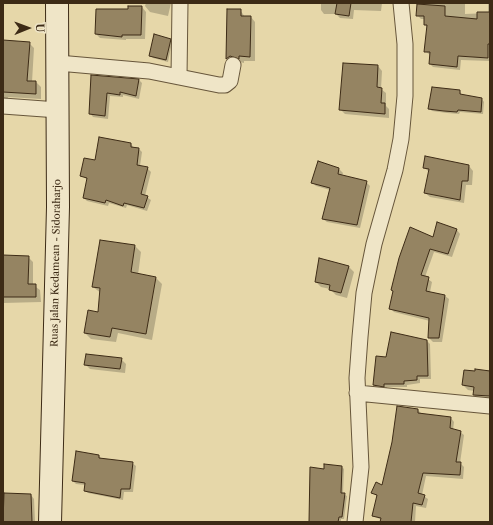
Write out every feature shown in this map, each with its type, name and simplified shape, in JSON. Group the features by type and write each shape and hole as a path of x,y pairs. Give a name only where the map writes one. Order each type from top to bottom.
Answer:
{"main road":[{"name":"Ruas Jalan Kedamean - Sidoraharjo","path":"50,522 58,207 57,3"}],"street":[{"path":"179,77 180,3"},
{"path":"355,522 361,467 358,393 364,293 374,244 396,170 401,139 405,96 405,44 401,3"},
{"path":"58,63 124,68 225,85 230,82 233,65"},
{"path":"3,106 58,110"},
{"path":"358,393 490,406"}],"building":[{"path":"337,3 351,3 349,16 335,14"},
{"path":"417,4 445,6 445,16 477,19 477,12 490,12 490,44 488,44 488,58 458,56 457,67 429,64 430,52 424,52 427,25 424,25 424,16 416,16"},
{"path":"128,6 142,6 141,35 122,35 122,37 95,34 96,9 128,9"},
{"path":"227,9 241,9 241,16 251,16 250,57 239,56 239,59 230,56 226,59"},
{"path":"154,34 171,39 166,60 149,56"},
{"path":"3,40 30,42 27,81 36,81 36,94 3,92"},
{"path":"343,63 378,65 377,87 382,88 381,103 385,103 385,114 339,110"},
{"path":"91,75 139,79 136,96 120,92 120,95 107,93 105,116 89,114"},
{"path":"432,87 460,90 460,94 482,98 481,112 458,110 457,112 428,109"},
{"path":"99,137 131,143 131,147 139,148 137,165 148,167 141,194 148,196 144,208 124,203 123,206 106,200 105,203 83,198 87,178 80,176 84,158 95,160"},
{"path":"425,156 469,165 468,181 462,181 460,200 424,193 429,169 423,168"},
{"path":"318,161 339,168 338,174 367,181 357,225 322,219 330,188 311,183"},
{"path":"437,222 457,229 448,254 430,249 421,275 429,277 426,291 445,295 439,338 428,338 429,318 389,309 393,291 391,290 399,258 410,227 433,237"},
{"path":"100,240 135,245 131,272 156,277 146,334 112,328 110,337 84,333 88,310 98,312 100,288 92,287"},
{"path":"3,255 29,256 28,284 36,284 36,297 3,297"},
{"path":"319,258 349,266 341,293 329,290 330,285 315,282"},
{"path":"391,332 427,340 428,376 417,376 417,380 404,381 404,384 384,384 384,387 373,385 376,356 386,357"},
{"path":"86,354 122,358 120,369 84,365"},
{"path":"475,369 490,371 490,396 473,395 474,387 462,385 464,370 475,371"},
{"path":"397,406 418,409 418,413 451,417 450,428 461,431 456,462 461,462 460,475 423,473 418,493 425,495 422,505 413,503 411,522 380,522 381,518 372,516 377,495 371,493 376,482 382,485 392,442"},
{"path":"76,451 99,455 99,458 133,462 130,489 121,489 120,498 84,491 85,483 72,481"},
{"path":"324,464 342,466 341,493 345,493 342,517 339,517 338,522 309,522 310,467 324,469"},
{"path":"4,493 31,494 32,522 3,522"}]}
